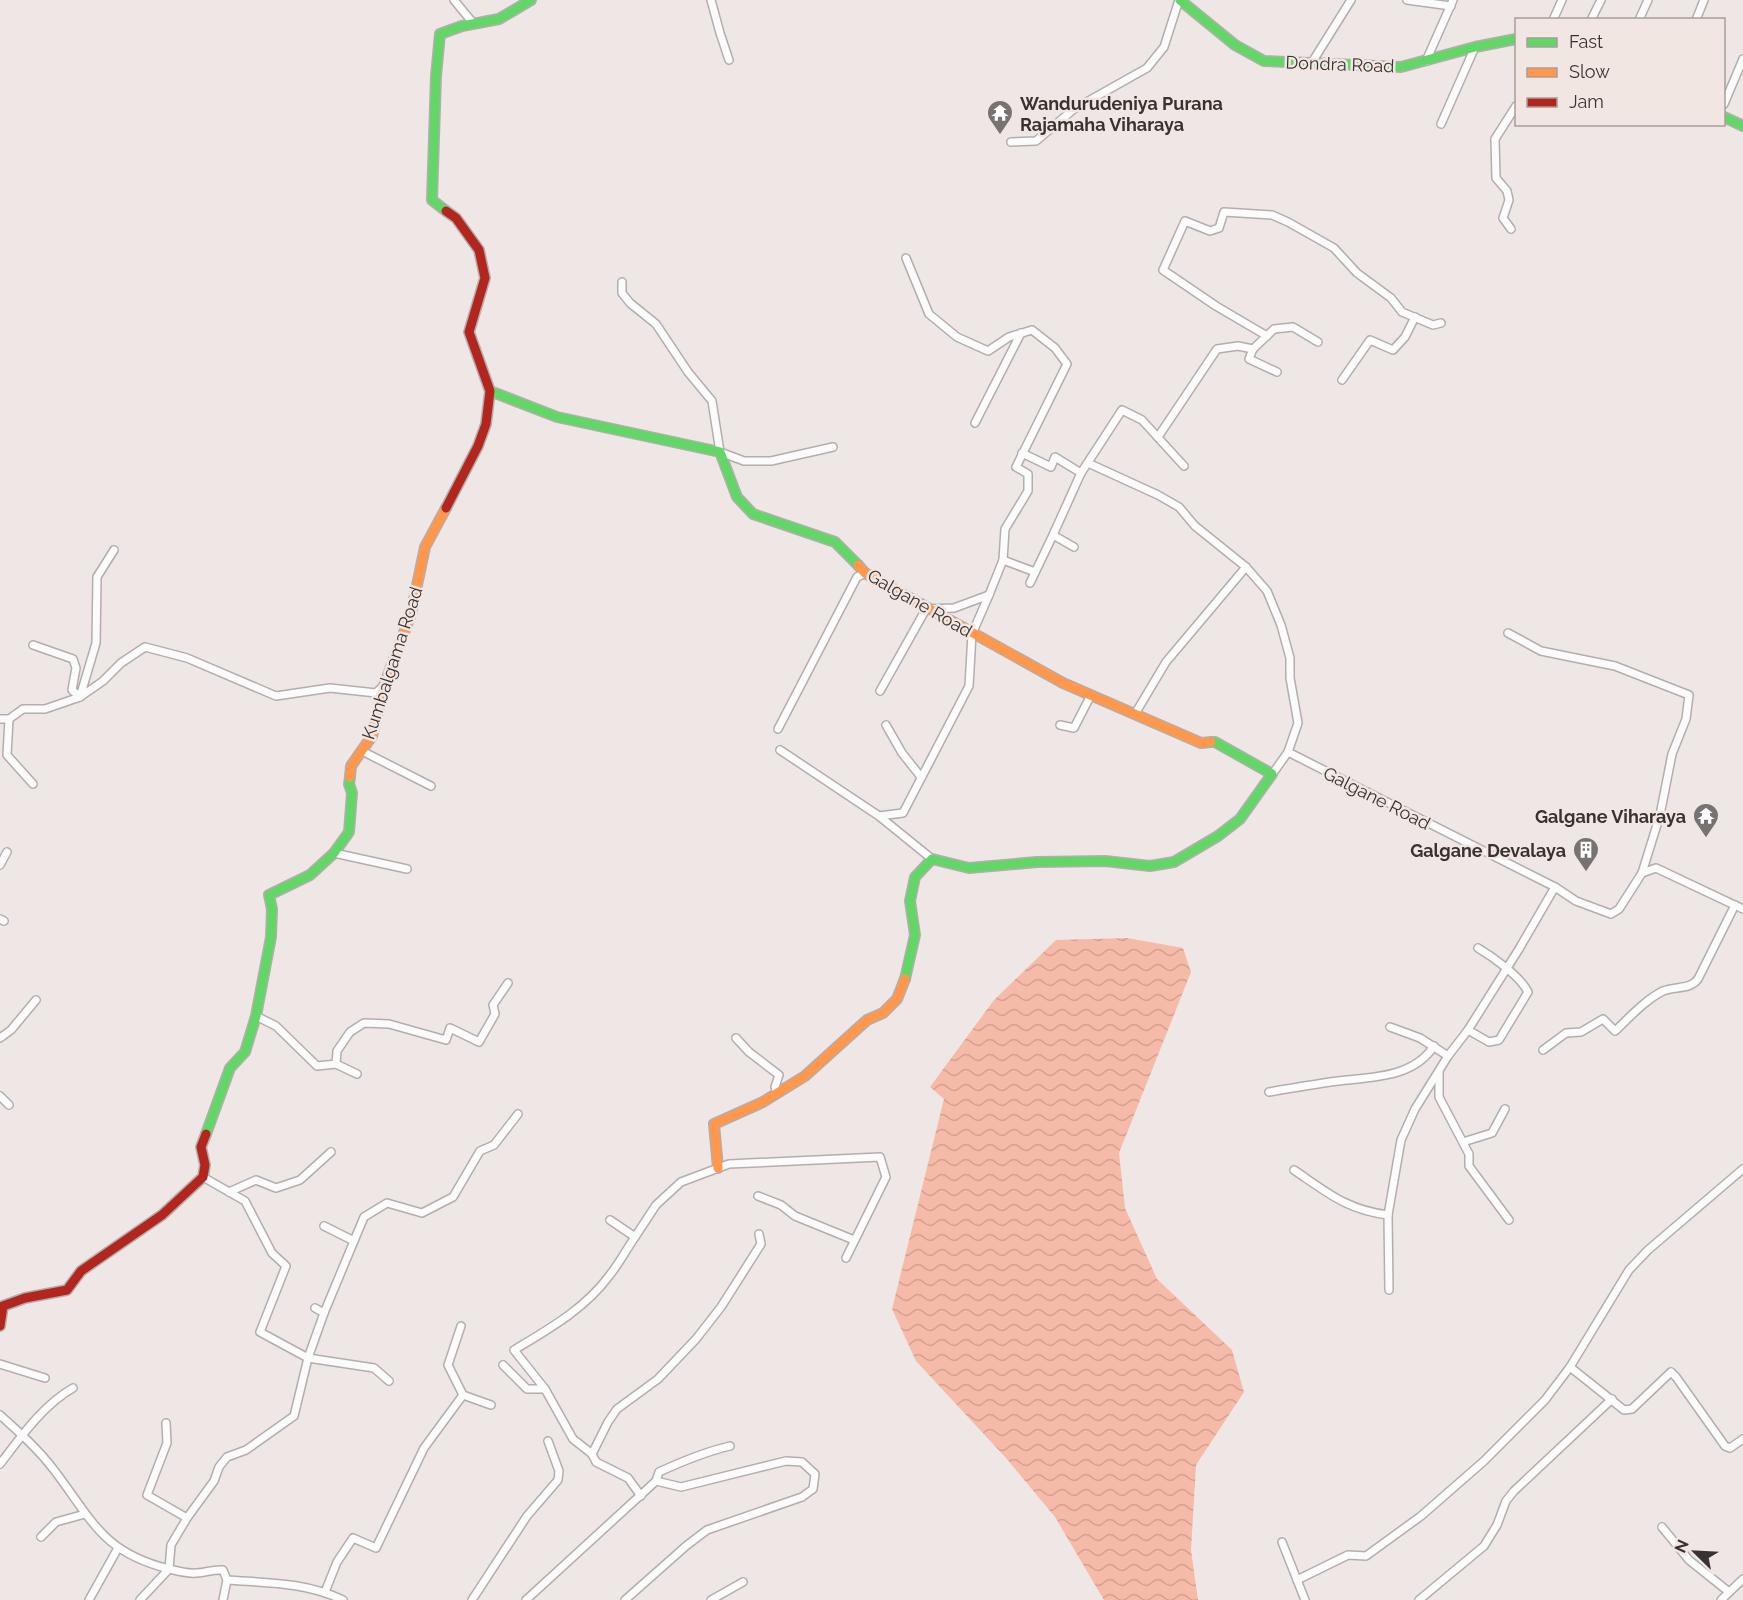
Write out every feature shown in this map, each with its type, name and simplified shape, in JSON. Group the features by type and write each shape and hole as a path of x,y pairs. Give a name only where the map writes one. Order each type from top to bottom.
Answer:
{"street":[{"path":"454,0 473,23"},
{"name":"Kumbalgama Road","path":"203,1177 205,1165 201,1147 230,1068 245,1052 256,1016 271,938 272,909 269,895 310,875 334,853 349,832 352,793 349,784 351,766 372,736 385,683 411,614 425,547 478,446 486,424 490,391 469,332 485,278 479,250 456,218 432,200 436,76 440,34 454,27 499,19 531,0"},
{"path":"711,0 729,60"},
{"path":"1011,142 1036,141 1074,109 1148,68 1164,47 1180,0"},
{"name":"Dondra Road","path":"1180,0 1235,45 1264,61 1401,67 1475,47 1515,39"},
{"path":"1311,64 1351,0"},
{"path":"1407,0 1452,3 1426,61"},
{"path":"1554,18 1562,0"},
{"path":"1592,18 1601,0"},
{"path":"1640,18 1648,0"},
{"path":"1697,18 1704,0"},
{"path":"1441,124 1475,47"},
{"path":"1725,102 1743,59"},
{"path":"1511,229 1503,218 1509,200 1507,191 1496,177 1495,139 1515,108"},
{"path":"1725,117 1743,126"},
{"path":"1267,336 1216,306 1163,270 1185,221 1210,231 1219,228 1224,212 1272,214 1334,248 1357,273 1391,298 1402,312 1433,325 1441,323"},
{"path":"879,816 903,813 969,686 972,634 1003,560 1005,529 1028,490 1028,474 1016,467 1066,364 1054,348 1032,330 1009,337 988,351 957,337 929,314 906,258"},
{"path":"622,282 622,293 630,303 656,324 688,372 712,401 720,452"},
{"path":"1342,380 1370,340 1393,350 1405,337 1415,317"},
{"path":"1277,372 1249,359 1253,349 1274,329 1293,327 1318,342"},
{"path":"975,423 1021,333"},
{"path":"1158,437 1217,350 1238,346 1253,349"},
{"path":"490,391 556,417 720,452 744,461 771,461 833,447"},
{"path":"1030,583 1081,473 1122,410 1142,420 1184,466"},
{"name":"Galgane Road","path":"720,452 737,497 753,514 835,542 865,573 926,609 1063,683 1201,742 1215,742 1272,774"},
{"path":"1022,453 1051,467 1055,457 1081,473"},
{"path":"780,750 879,816 932,859 969,868 1037,862 1105,861 1150,866 1174,862 1218,836 1240,819 1288,752 1298,723 1290,678 1290,658 1281,624 1267,591 1246,567 1195,526 1179,507 1088,463"},
{"path":"1053,535 1074,546"},
{"path":"80,697 96,643 97,577 114,550"},
{"path":"1003,560 1035,572"},
{"path":"1134,714 1166,662 1246,567"},
{"path":"778,729 857,577 865,573"},
{"path":"880,691 926,609 954,608 989,595"},
{"path":"1508,633 1541,651 1616,666 1689,695 1686,719 1672,754 1659,815 1642,873"},
{"path":"33,645 73,659 76,668 72,690 80,697"},
{"path":"0,718 9,719 23,709 45,709 80,697 103,681 121,663 145,647 187,658 276,696 330,688 376,693 385,683"},
{"path":"1060,725 1074,728 1091,695"},
{"path":"9,719 3,756 33,784"},
{"path":"886,725 902,753 921,777"},
{"path":"362,751 431,786"},
{"name":"Galgane Road","path":"1288,752 1555,886 1576,901 1611,914 1619,909 1642,873"},
{"path":"1193,850 1237,821 1272,774"},
{"path":"0,866 7,852"},
{"path":"334,853 407,869"},
{"path":"718,1168 714,1124 763,1102 805,1076 867,1020 883,1013 897,999 908,975 915,935 910,901 915,877 932,859"},
{"path":"1642,873 1656,868 1743,909"},
{"path":"1389,1290 1388,1215 1401,1140 1414,1109 1448,1056 1468,1030 1555,886"},
{"path":"1543,1050 1566,1033 1581,1032 1603,1019 1615,1031 1641,1006 1665,991 1694,985 1735,905"},
{"path":"1468,1030 1489,1042 1499,1040 1528,992 1500,961 1478,948"},
{"path":"336,1064 337,1051 350,1032 364,1023 389,1024 446,1040 450,1028 478,1042 495,1014 493,1005 508,983"},
{"path":"0,1038 11,1030 36,1000"},
{"path":"256,1016 276,1026 316,1066 336,1064 357,1074"},
{"path":"1390,1027 1420,1038 1448,1056"},
{"path":"736,1038 749,1052 779,1075 775,1086 777,1094"},
{"path":"1269,1092 1338,1081 1378,1078 1419,1063 1434,1046"},
{"path":"1439,1072 1439,1097 1469,1154 1469,1166 1509,1220"},
{"path":"0,1096 9,1105"},
{"path":"1463,1142 1492,1133 1505,1109"},
{"path":"141,1600 169,1569 171,1545 214,1481 219,1467 227,1457 246,1450 294,1416 308,1358 324,1312 364,1217 387,1203 422,1214 453,1197 480,1151 494,1145 518,1114"},
{"path":"229,1192 256,1180 276,1188 300,1180 331,1152"},
{"path":"640,1496 628,1478 596,1462 592,1455 573,1438 545,1389 514,1350 580,1306 608,1278 656,1205 681,1182 729,1164 880,1157 886,1177 846,1258"},
{"path":"1297,1580 1348,1555 1366,1556 1421,1516 1512,1434 1545,1400 1570,1367 1635,1263 1743,1169"},
{"path":"1294,1170 1345,1204 1366,1213 1388,1215"},
{"path":"0,1326 3,1306 25,1298 67,1290 81,1270 162,1215 203,1177 245,1201 272,1253 286,1266 260,1332 308,1358 374,1368 389,1381"},
{"path":"758,1196 781,1204 795,1216 854,1240"},
{"path":"610,1220 635,1237"},
{"path":"324,1226 354,1242"},
{"path":"592,1455 617,1409 658,1380 722,1308 761,1244 759,1234"},
{"path":"315,1308 324,1312"},
{"path":"461,1326 448,1365 463,1395 491,1405"},
{"path":"0,1364 45,1378"},
{"path":"503,1365 527,1389 545,1389"},
{"path":"1570,1367 1624,1410 1632,1409 1671,1372 1725,1446 1730,1448 1743,1439"},
{"path":"0,1464 22,1435 59,1396 73,1388"},
{"path":"325,1592 337,1562 353,1538 376,1548 424,1448 463,1395"},
{"path":"1419,1600 1484,1546 1497,1525 1506,1501 1514,1491 1612,1399"},
{"path":"0,1415 54,1469 85,1514 104,1537 117,1548 139,1559 169,1569 196,1573 211,1569 223,1570 227,1581 223,1600"},
{"path":"166,1423 167,1443 147,1495 187,1518"},
{"path":"472,1600 528,1516 558,1480 560,1471 548,1442"},
{"path":"526,1600 656,1481 659,1472 705,1451 729,1446"},
{"path":"625,1600 707,1530 802,1497 813,1489 815,1474 802,1462 786,1461 681,1487 656,1481"},
{"path":"41,1537 56,1522 85,1514"},
{"path":"1662,1527 1689,1560 1729,1592"},
{"path":"1282,1542 1305,1600"},
{"path":"89,1600 117,1548"},
{"path":"1721,1600 1743,1579"},
{"path":"227,1581 300,1585 343,1600"},
{"path":"711,1600 724,1597 743,1582"}],"water":[{"path":"1127,938 1183,948 1191,972 1119,1153 1125,1208 1157,1279 1232,1350 1244,1392 1196,1465 1191,1550 1198,1600 1104,1600 1055,1517 1006,1458 916,1361 892,1309 944,1099 930,1087 994,1000 1056,940"}],"traffic: fast":[{"path":"446,211 432,200 436,76 440,34 462,26 499,19 531,0"},
{"path":"1180,0 1235,45 1264,61 1401,67 1475,47 1515,39"},
{"path":"1725,117 1743,126"},
{"path":"490,391 557,417 720,452 737,497 753,514 835,542 858,565"},
{"path":"905,979 915,935 910,901 915,877 932,859 969,868 1037,862 1105,861 1150,866 1174,862 1218,836 1240,819 1272,774 1215,742 1211,742"},
{"path":"206,1134 230,1068 245,1052 256,1016 271,937 272,909 269,895 310,875 334,853 349,832 352,793 349,784 350,777"}],"traffic: slow":[{"path":"350,777 351,766 372,736 385,683 411,614 425,547 446,508"},
{"path":"858,565 865,573 1063,683 1201,743 1211,742"},
{"path":"718,1168 714,1124 763,1102 805,1076 867,1020 883,1013 897,999 905,979"}],"traffic: jam":[{"path":"446,211 456,218 479,250 485,278 469,332 490,391 486,424 478,446 446,508"},
{"path":"0,1326 3,1306 25,1298 67,1290 81,1271 162,1215 203,1177 205,1165 201,1147 206,1134"}],"place":[{"name":"Wandurudeniya Purana Rajamaha Viharaya","path":"1000,136"},
{"name":"Galgane Viharaya","path":"1706,839"},
{"name":"Galgane Devalaya","path":"1586,873"}]}
